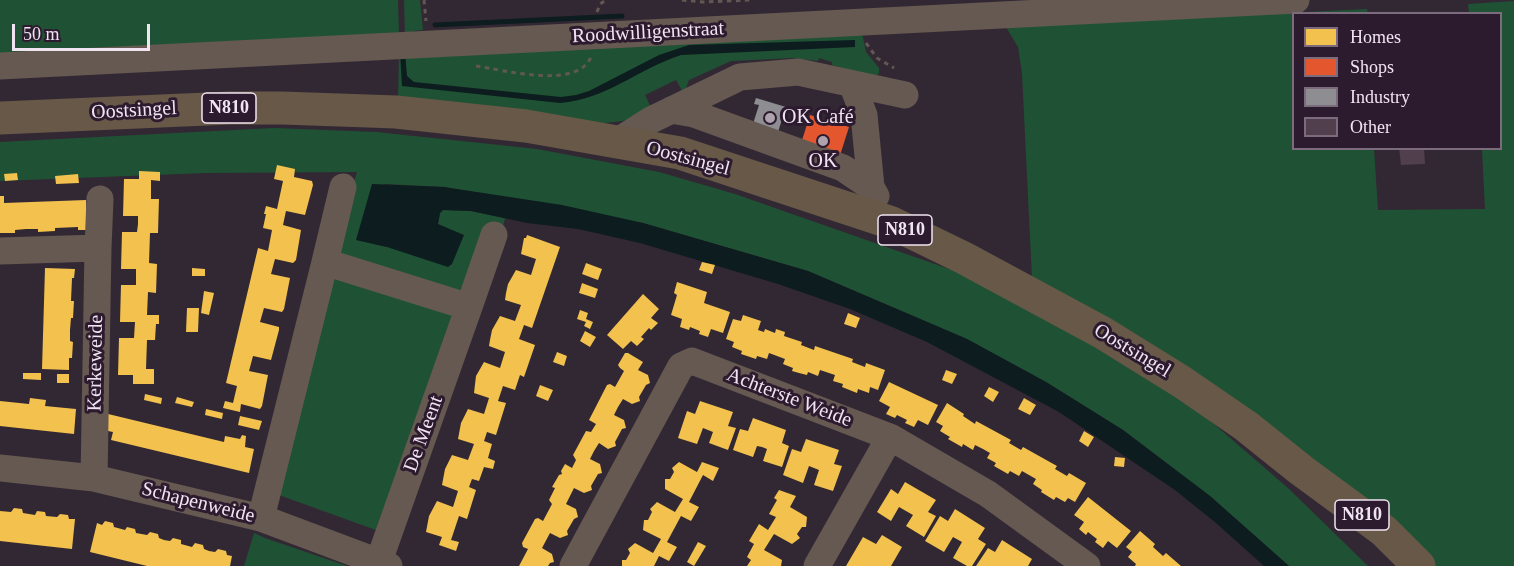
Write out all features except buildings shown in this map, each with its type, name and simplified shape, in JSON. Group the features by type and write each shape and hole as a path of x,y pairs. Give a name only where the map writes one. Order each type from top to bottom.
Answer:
{"main road":[{"name":"Oostsingel","path":"0,118 219,108 384,111 514,124 680,153 892,223 964,258 1102,333 1182,382 1246,426 1384,531 1419,566"},
{"name":"Oostsingel","path":"1301,470 1388,566"}],"street":[{"name":"Roodwilligenstraat","path":"0,66 1159,3 1296,0"},
{"path":"618,141 651,120 740,77 798,72 905,95"},
{"path":"852,84 864,115 871,187 892,223"},
{"path":"671,110 694,114 774,145 843,168 871,187"},
{"path":"261,518 343,187"},
{"name":"Kerkeweide","path":"94,478 100,199"},
{"name":"De Meent","path":"384,564 494,234"},
{"path":"0,251 98,248"},
{"path":"325,262 469,307"},
{"name":"Achterste Weide","path":"573,566 681,366 692,361 890,437 987,494 1078,563"},
{"path":"817,566 890,437"},
{"name":"Schapenweide","path":"0,468 94,478 261,518 384,564"}],"path":[{"name":"Roodwilligenstraat","path":"682,0 703,2 752,0"}],"green space":[{"path":"0,0 398,0 399,38 405,38 404,0 420,0 423,30 413,31 412,40 0,57"},
{"path":"1514,1 1514,566 1427,566 1032,279 1022,73 1018,47 1006,27 1292,13 1292,150 1374,150 1378,210 1485,209 1482,150 1502,150 1502,12 1469,12 1468,4"},
{"path":"1367,9 1368,12 1307,12"},
{"path":"862,33 866,52 879,68 879,73 875,77 832,65 832,62 819,58 818,61 793,58 731,61 689,80 684,94 676,80 645,95 652,110 623,121 605,123 398,102 399,51"},
{"path":"274,128 376,132 537,149 659,172 735,194 989,283 1178,393 1288,488 1368,566 1289,566 1210,496 1123,430 1046,382 967,339 808,271 643,223 444,187 385,184 357,240 387,247 438,224 440,213 443,210 471,211 505,218 502,232 461,301 341,261 337,239 357,172 206,173 0,181 0,142"},
{"path":"339,279 455,314 384,533 279,495 333,280"},
{"path":"254,533 265,538 347,566 244,566"}],"shaded area":[{"path":"855,40 855,47 681,55 592,96 560,103 402,86 400,52 405,52 407,76 414,82 561,97 589,91 659,55 689,45"},
{"path":"372,184 444,187 562,205 643,223 808,271 967,339 1046,382 1123,430 1210,496 1289,566 1264,566 1175,490 1059,412 927,342 850,309 778,284 640,243 578,229 527,223 471,211 443,210 440,213 438,224 464,235 452,264 448,267 387,247 356,240"}],"waterway":[{"path":"435,25 622,16"}],"place":[{"name":"OK Café","path":"770,118"},
{"name":"OK","path":"823,141"}]}
